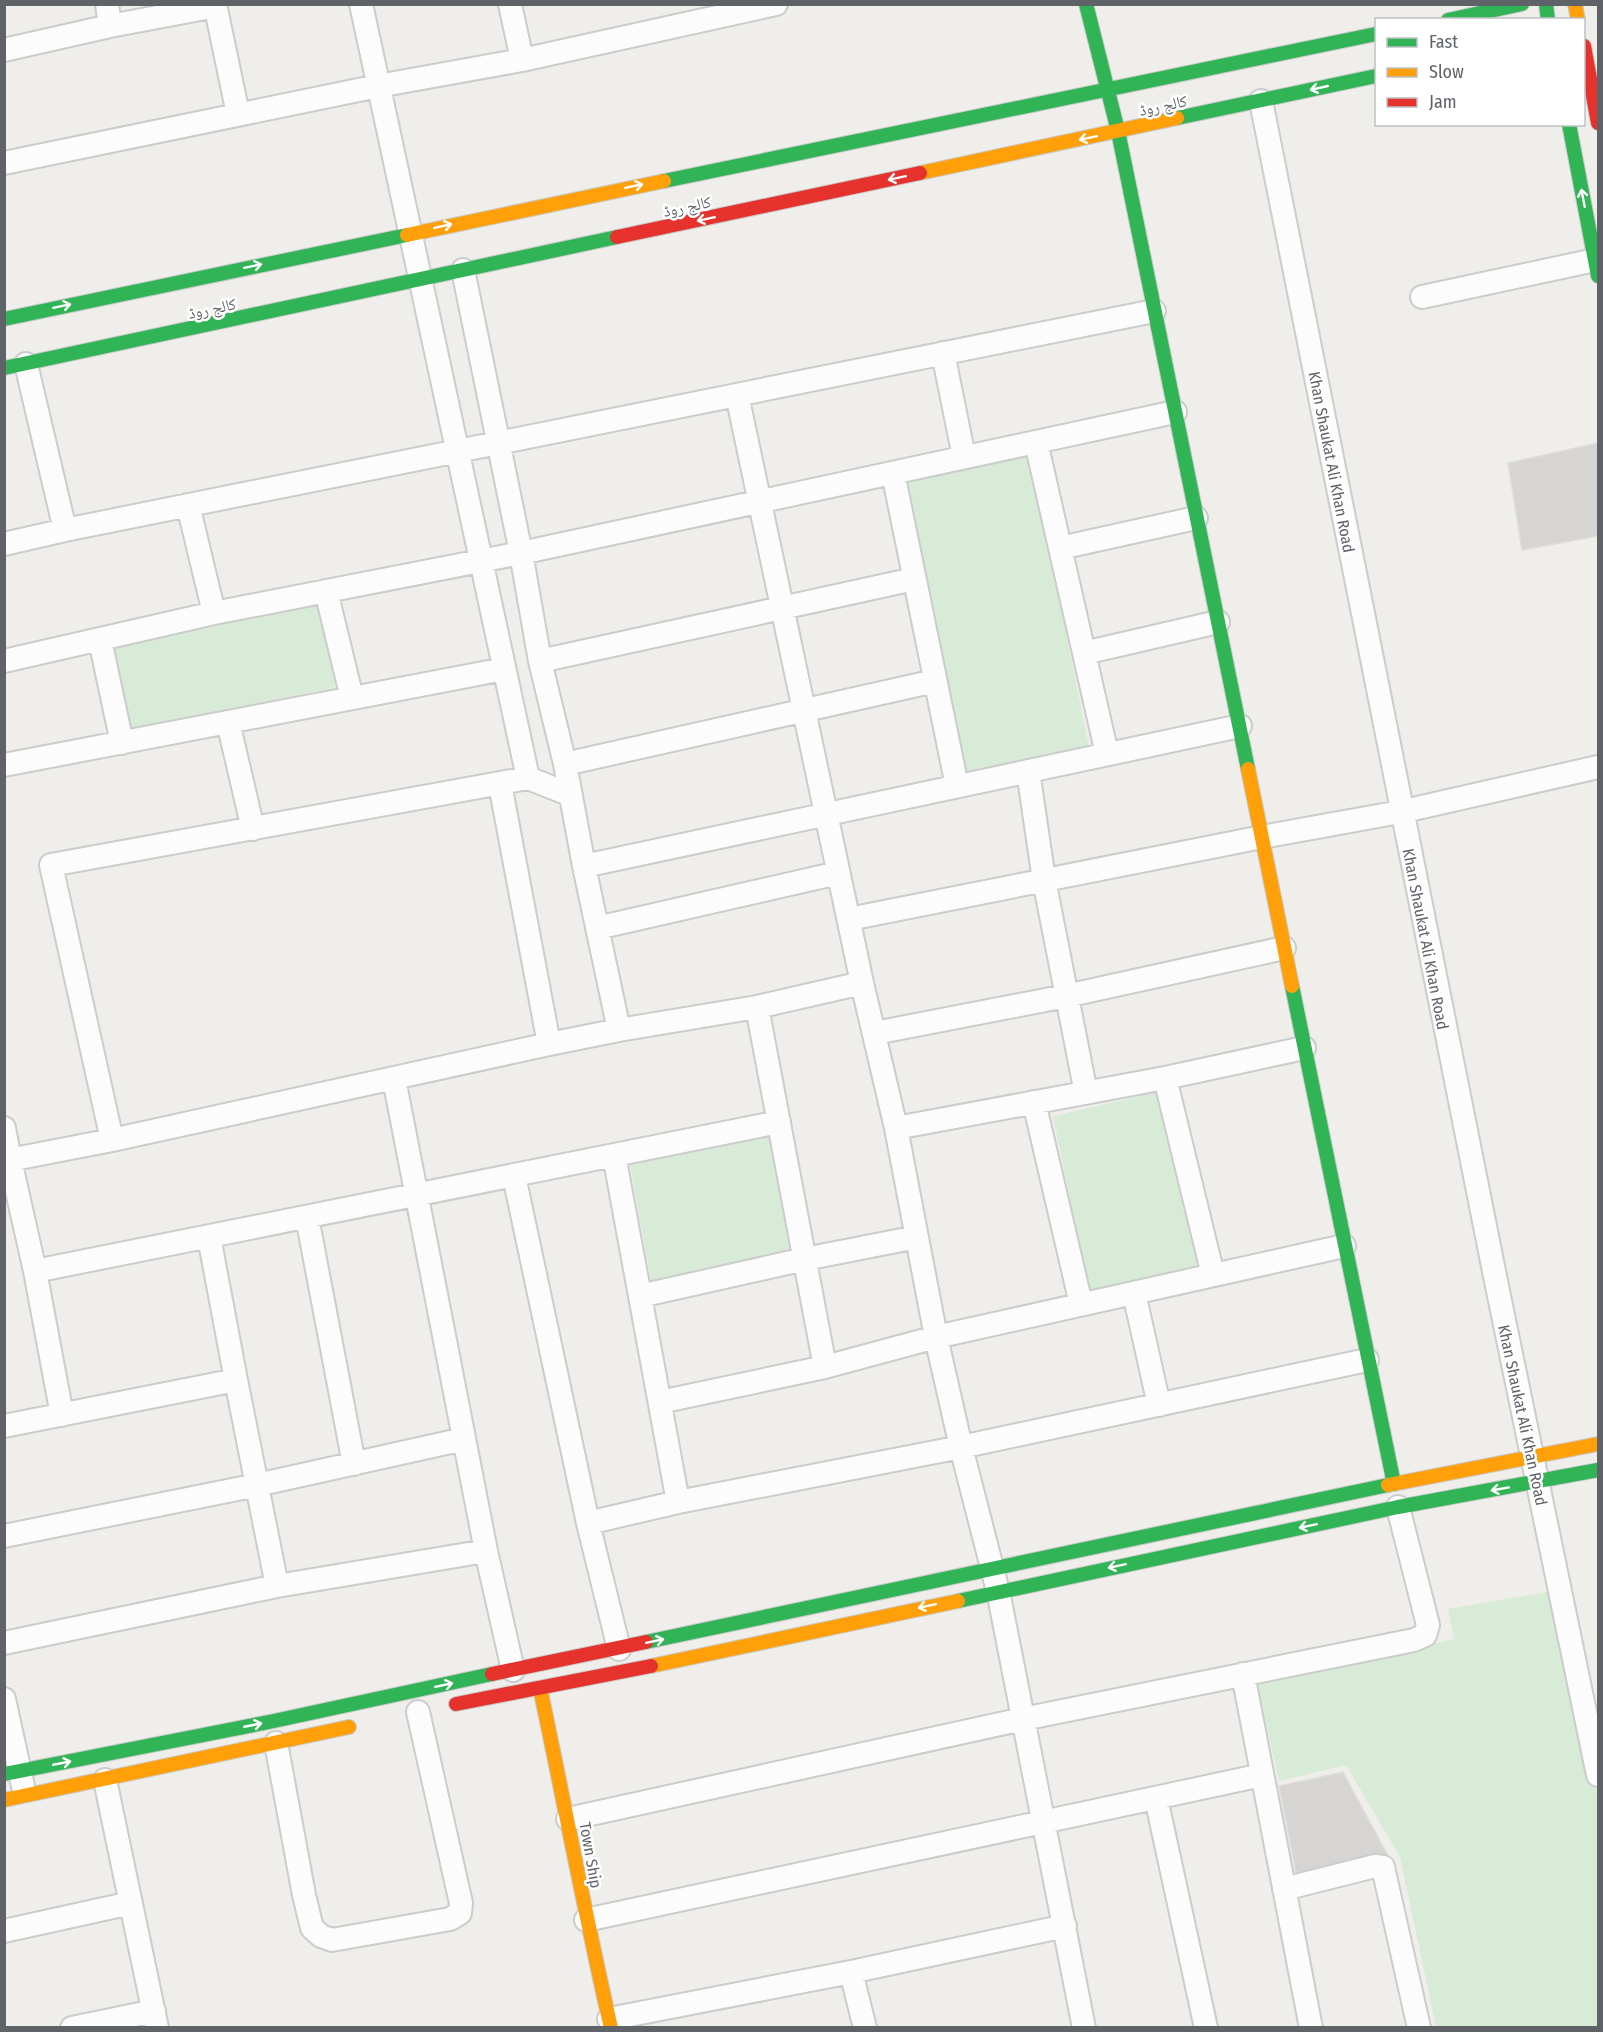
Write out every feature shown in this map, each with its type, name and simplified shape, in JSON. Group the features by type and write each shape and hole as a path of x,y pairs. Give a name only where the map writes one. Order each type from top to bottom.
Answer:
{"main road":[{"path":"1086,4 1118,132 1394,1484"},
{"path":"1457,18 1522,4"},
{"name":"کالج روڈ","path":"4,319 1106,88 1375,34"},
{"path":"1585,51 1599,123"},
{"name":"کالج روڈ","path":"15,366 1375,76"},
{"path":"1569,126 1597,268"},
{"path":"12,1773 269,1722 1394,1484 1599,1444"},
{"path":"423,1711 610,1675 1398,1507 1599,1470"},
{"name":"Town Ship","path":"540,1688 568,1819 586,1920 610,2023"},
{"path":"15,1798 363,1724"}],"street":[{"path":"361,4 528,778"},
{"path":"510,4 522,60"},
{"path":"4,163 378,86 522,60 776,4"},
{"path":"4,50 109,15 216,5 238,114"},
{"name":"Khan Shaukat Ali Khan Road","path":"1261,101 1400,812 1531,1456 1599,1775"},
{"path":"1422,297 1597,268"},
{"path":"464,270 521,553 540,661 565,764 619,1030"},
{"path":"4,544 1154,311"},
{"path":"943,353 964,457"},
{"path":"15,366 65,530"},
{"path":"737,395 825,814 896,1128 936,1336 998,1591 1084,2028"},
{"path":"4,662 214,614 521,553 1175,412"},
{"path":"1036,442 1107,754"},
{"path":"893,472 957,786"},
{"path":"188,505 214,614"},
{"path":"1060,548 1196,518"},
{"path":"540,661 914,579"},
{"path":"326,591 352,698"},
{"path":"1083,653 1218,622"},
{"path":"100,640 122,742"},
{"path":"4,765 504,669"},
{"path":"565,764 935,681"},
{"path":"228,722 253,829"},
{"path":"584,866 1240,726"},
{"path":"849,919 1400,812 1599,767"},
{"path":"1028,771 1044,880 1086,1093"},
{"path":"112,1140 51,865 528,778 571,795"},
{"path":"500,784 549,1044"},
{"path":"597,928 838,873"},
{"path":"875,1033 1066,996 1284,948"},
{"path":"7,1160 112,1140 549,1044 758,1007 862,983"},
{"path":"758,1007 825,1367"},
{"path":"896,1128 1166,1078 1304,1048"},
{"path":"1166,1078 1213,1275"},
{"path":"393,1079 486,1551 513,1670"},
{"path":"1034,1102 1081,1304"},
{"path":"35,1271 779,1122"},
{"path":"4,1128 7,1160 35,1271 62,1415"},
{"path":"614,1155 678,1502"},
{"path":"514,1176 588,1523 618,1649"},
{"path":"307,1217 354,1464"},
{"path":"209,1237 277,1586"},
{"path":"640,1296 805,1259 917,1237"},
{"path":"660,1402 825,1367 936,1336 1344,1246"},
{"path":"1134,1293 1159,1405"},
{"path":"588,1523 678,1502 962,1447 1367,1360"},
{"path":"4,1426 236,1380"},
{"path":"4,1536 257,1485 464,1439"},
{"path":"568,1819 1023,1719 1414,1640 1425,1635 1428,1624 1398,1507"},
{"path":"4,1643 277,1586 486,1551"},
{"path":"1243,1674 1311,2028"},
{"path":"4,1699 15,1798"},
{"path":"276,1743 312,1928 321,1936 332,1940 450,1919 460,1913 461,1903 423,1711"},
{"path":"586,1920 1262,1775"},
{"path":"72,2028 155,2019 105,1780"},
{"path":"1156,1798 1206,2028"},
{"path":"1284,1889 1375,1866 1383,1867 1419,2028"},
{"path":"4,1931 131,1903"},
{"path":"610,2023 1065,1926"},
{"path":"851,1972 865,2028"}],"green space":[{"path":"1030,454 1089,747 965,771 905,479"},
{"path":"318,598 336,687 130,730 111,642"},
{"path":"1159,1092 1200,1265 1089,1293 1053,1116"},
{"path":"775,1127 801,1254 652,1285 628,1154"},
{"path":"1554,1591 1598,1799 1598,2027 1436,2027 1400,1857 1346,1765 1279,1781 1257,1682 1454,1639 1448,1609"}],"building":[{"path":"1598,443 1598,536 1522,550 1508,463"},
{"path":"1343,1772 1389,1858 1297,1878 1279,1786"}],"traffic: fast":[{"path":"1086,4 1118,131 1248,769"},
{"path":"1457,18 1522,4"},
{"path":"1546,4 1548,18"},
{"path":"664,181 1375,34"},
{"path":"1177,118 1375,76"},
{"path":"1569,126 1598,276"},
{"path":"4,319 407,235"},
{"path":"4,368 617,237"},
{"path":"1292,986 1394,1484"},
{"path":"958,1601 1398,1507 1598,1470"},
{"path":"646,1642 1388,1485"},
{"path":"4,1774 269,1722 492,1674"}],"traffic: slow":[{"path":"1575,4 1578,18"},
{"path":"920,173 1177,118"},
{"path":"407,235 664,181"},
{"path":"1248,769 1292,986"},
{"path":"1388,1485 1598,1444"},
{"path":"651,1666 958,1601"},
{"path":"540,1688 611,2028"},
{"path":"4,1800 349,1727"}],"traffic: jam":[{"path":"1585,52 1598,123"},
{"path":"617,237 920,173"},
{"path":"492,1674 646,1642"},
{"path":"456,1704 651,1666"}]}
